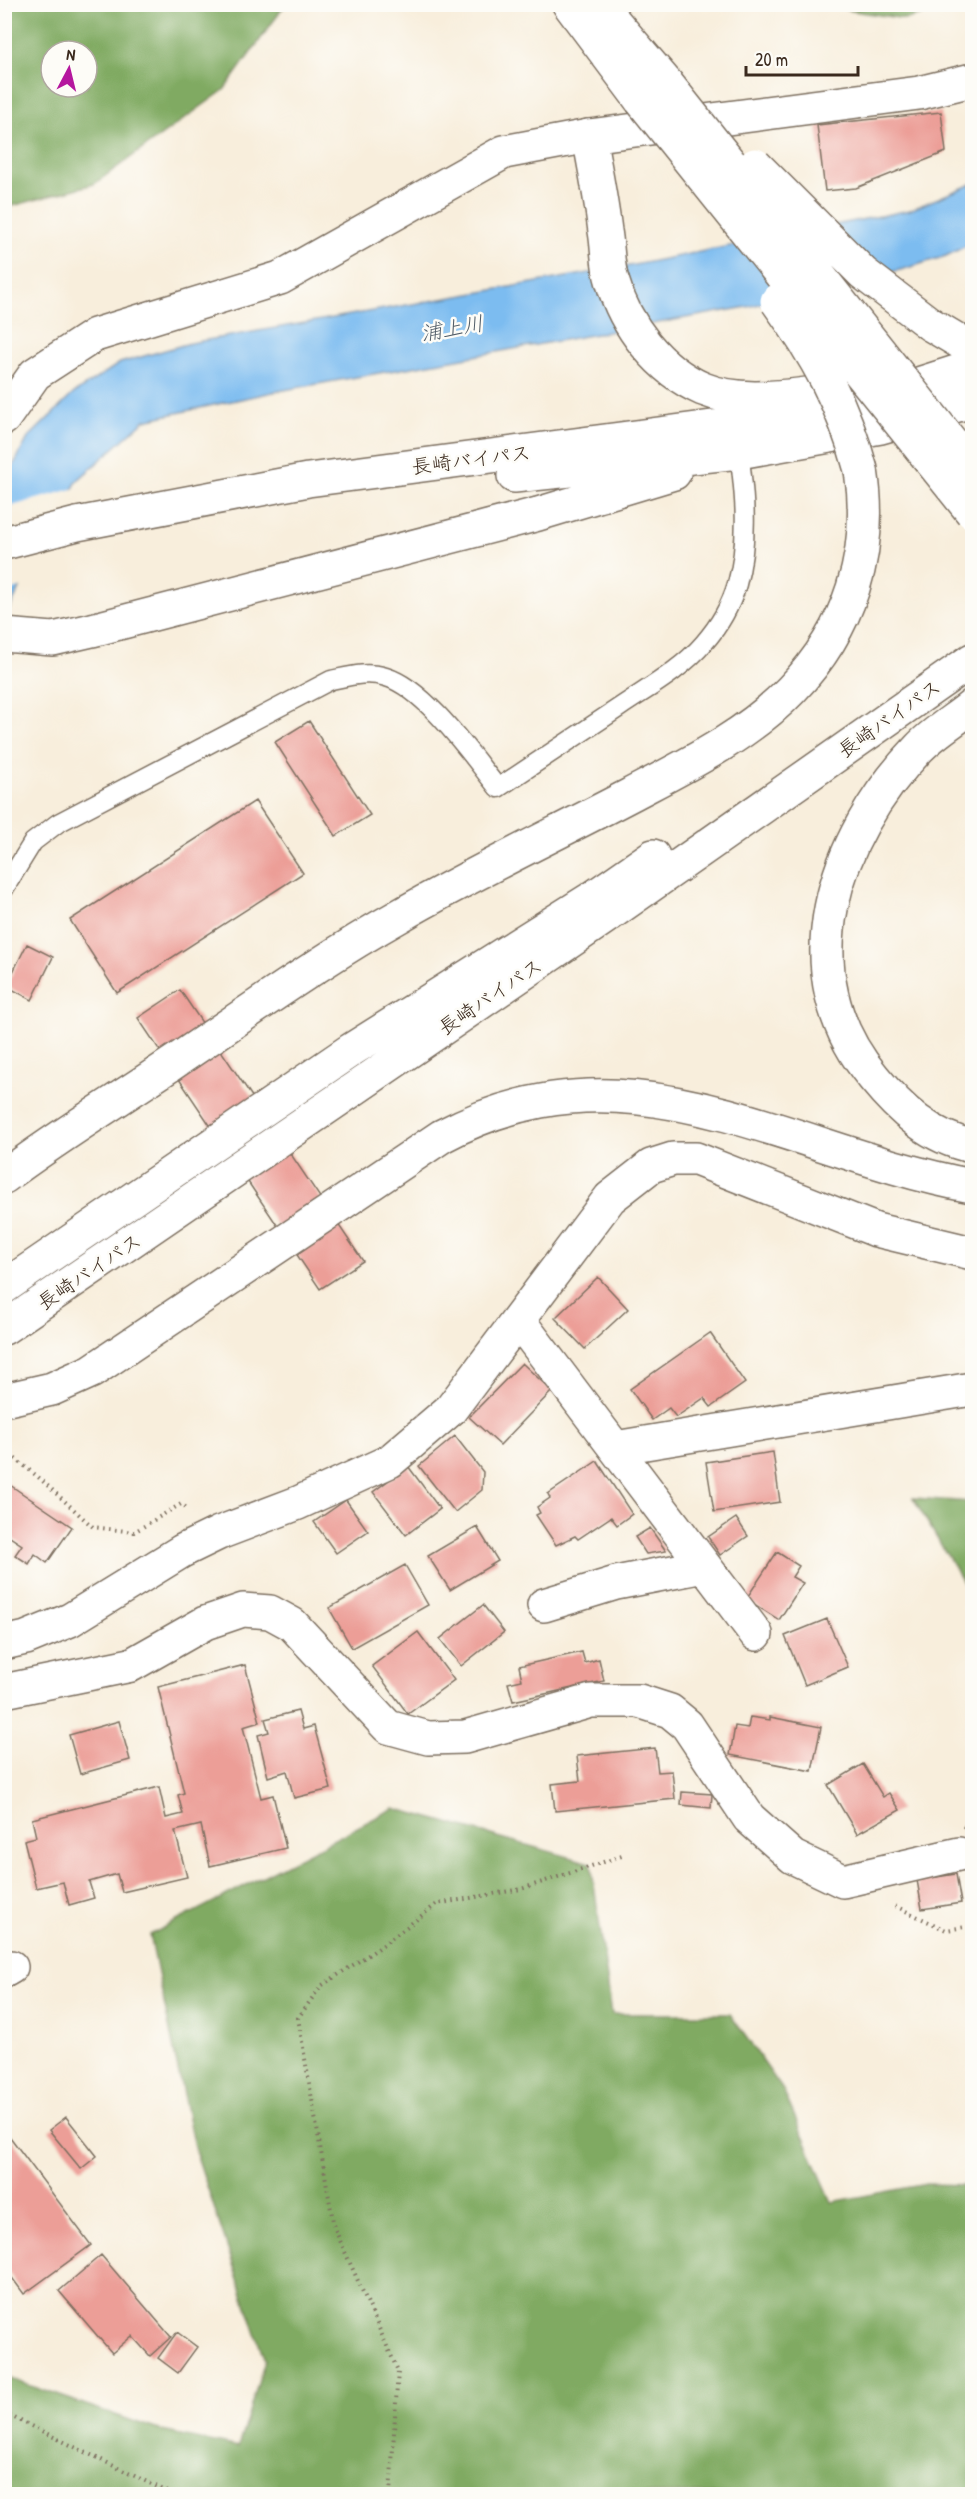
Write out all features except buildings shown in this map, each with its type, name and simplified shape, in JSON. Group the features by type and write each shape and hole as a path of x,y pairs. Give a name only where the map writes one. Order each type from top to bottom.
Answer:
{"main road":[{"path":"569,4 654,92 972,468"},
{"path":"4,1177 308,973 400,915 671,773 736,734 789,692 812,667 844,614 855,587 866,529 866,501 861,470 850,432 822,369 802,336 721,224 654,92 599,4"},
{"path":"4,418 35,374 95,335 280,278 504,152 589,136 919,93 972,80"},
{"path":"654,92 759,170 863,273 930,324 972,350"},
{"path":"654,92 972,512"},
{"path":"589,136 611,279 622,309 635,330 657,357 679,376 705,389 743,397 782,397 856,386 972,350"},
{"name":"長崎バイパス","path":"4,563 80,533 308,480 782,418 855,404 972,367"},
{"name":"長崎バイパス","path":"4,543 451,483 739,452 881,427 972,401"},
{"path":"11,637 53,639 92,630 538,514 739,452"},
{"name":"長崎バイパス","path":"4,1287 351,1050 594,897 972,637"},
{"name":"長崎バイパス","path":"4,1328 600,921 972,660"},
{"path":"972,706 920,747 862,820 846,858 833,900 828,941 829,985 841,1028 854,1055 916,1122 961,1144 972,1146"},
{"path":"4,1400 52,1389 92,1371 442,1136 472,1119 534,1102 576,1096 614,1096 694,1106 745,1118 879,1164 972,1186"},
{"path":"4,1643 26,1638 70,1620 182,1551 219,1533 298,1503 390,1461 451,1409 610,1198 651,1166 674,1158 696,1159 876,1230 972,1253"},
{"path":"519,1321 756,1634"},
{"path":"615,1448 972,1389"},
{"path":"544,1605 616,1583 704,1566"},
{"path":"4,1691 131,1665 205,1623 243,1610 270,1612 292,1624 387,1727 428,1738 465,1737 591,1701 639,1701 670,1711 687,1725 750,1818 793,1857 843,1881 959,1854"}],"lane":[{"path":"4,889 33,842 58,823 331,680 359,674 387,677 405,687 441,717 498,788 654,684 703,644 723,616 737,584 746,518 739,452"}],"path":[{"path":"4,1455 13,1457 29,1469 93,1527 134,1532 181,1504 219,1533"},
{"path":"390,2494 398,2371 334,2227 298,2018 321,1986 379,1948 437,1904 521,1889 622,1856"},
{"path":"894,1905 946,1930 972,1926"},
{"path":"4,2413 172,2494"}],"green space":[{"path":"5,4 285,4 224,90 94,184 5,208"},
{"path":"839,5 961,5 906,19 847,10"},
{"path":"913,1498 972,1502 972,1597"},
{"path":"394,1808 591,1863 612,2014 730,2014 783,2090 832,2202 926,2184 972,2185 972,2494 5,2494 5,2377 162,2431 238,2447 265,2361 194,2147 150,1935"}],"water":[{"name":"浦上川","path":"972,184 972,243 946,256 904,269 747,307 273,392 145,420 77,481 5,617 5,481 28,438 74,393 120,363 190,343 629,266 910,210"}],"pier":[{"path":"76,488 24,587 5,592 5,508"}]}
